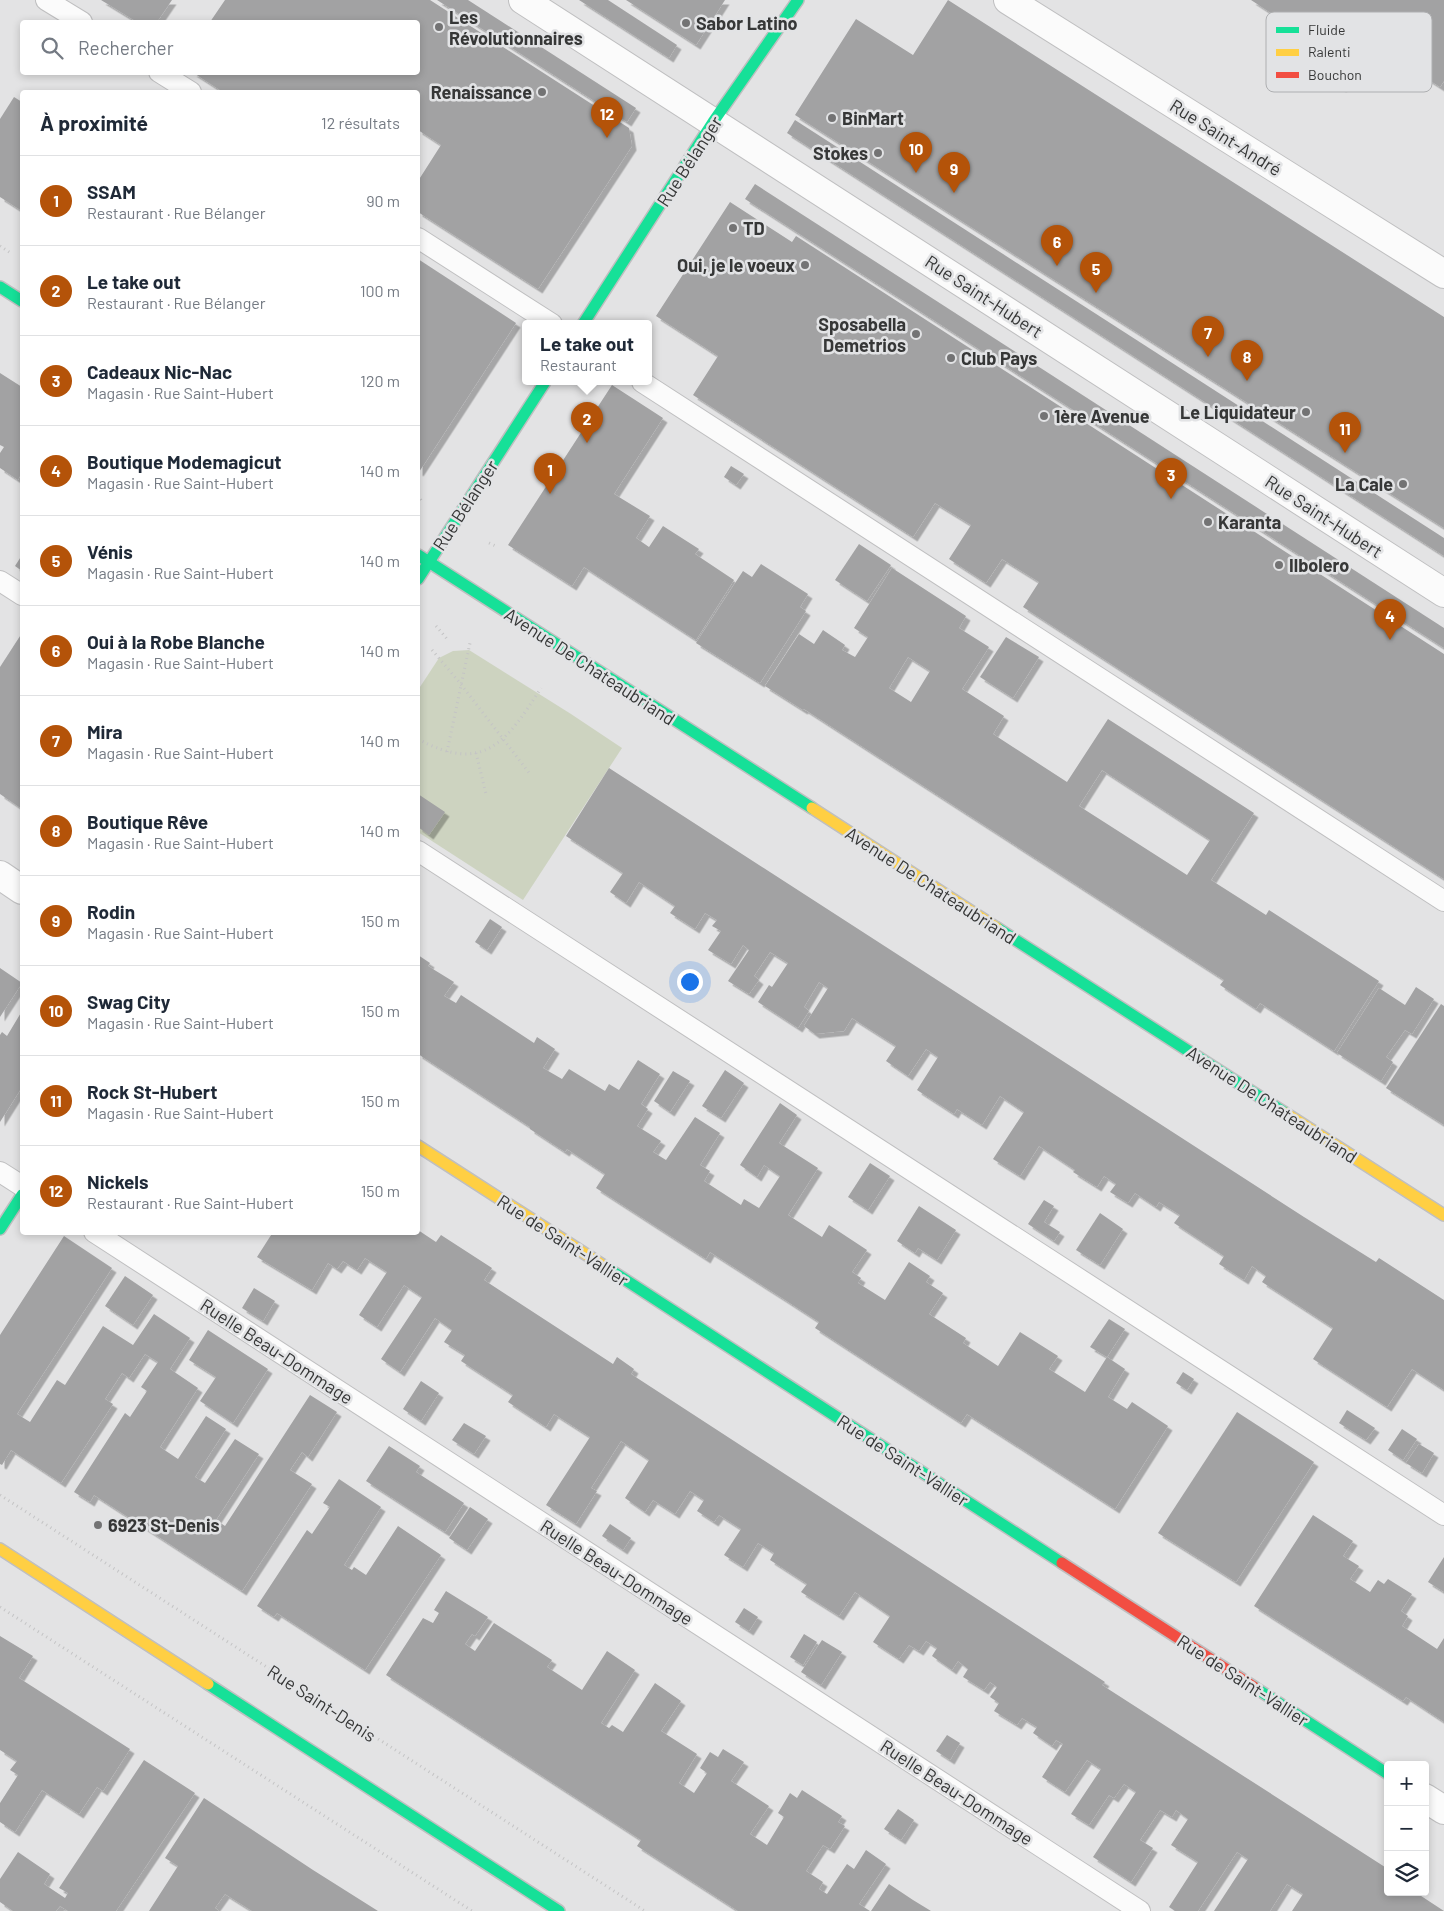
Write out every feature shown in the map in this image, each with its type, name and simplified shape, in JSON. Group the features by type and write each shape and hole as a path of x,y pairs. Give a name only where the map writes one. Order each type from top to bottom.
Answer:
{"street":[{"name":"Rue Saint-Hubert","path":"523,0 1444,593"},
{"name":"Rue Bélanger","path":"586,320 713,122 798,0"},
{"name":"Rue Saint-André","path":"1008,0 1444,274"},
{"path":"0,287 20,300"},
{"name":"Rue Bélanger","path":"420,576 543,385"},
{"name":"Avenue De Chateaubriand","path":"420,556 1444,1215"},
{"path":"0,875 20,889"},
{"name":"Rue de Saint-Vallier","path":"420,1147 1384,1771"},
{"path":"0,1229 20,1198"},
{"path":"0,1549 559,1911"},
{"path":"1429,1801 1444,1810"}],"lane":[{"path":"46,0 79,20"},
{"path":"165,75 188,90"},
{"path":"420,239 546,320"},
{"path":"647,385 1444,901"},
{"path":"0,580 20,594"},
{"path":"420,852 1444,1515"},
{"path":"0,1172 20,1185"},
{"name":"Ruelle Beau-Dommage","path":"99,1235 1140,1911"}],"path":[{"path":"420,498 422,502"},
{"path":"489,543 498,548"},
{"path":"436,626 448,640"},
{"path":"446,752 470,643"},
{"path":"432,650 460,683 530,774"},
{"path":"420,740 446,752 453,753 476,753 495,746 503,740 522,717 541,688"},
{"path":"476,753 486,794"},
{"name":"Rue Saint-Denis","path":"0,1495 644,1911"},
{"path":"0,1607 472,1911"}],"green space":[{"path":"469,650 622,748 523,900 420,833 420,687 439,658 453,651"}],"building":[{"path":"101,0 172,0 158,20 134,20"},
{"path":"225,0 430,0 629,128 632,146 538,289 420,213 420,178 441,145 420,131 420,90 220,90 197,75 420,75 420,20 211,20"},
{"path":"437,0 468,0 636,108 627,122"},
{"path":"579,0 608,0 677,45 669,58"},
{"name":"Sabor Latino","path":"626,0 725,0 696,45"},
{"path":"948,0 1444,317 1444,528 795,115 856,19 913,55"},
{"path":"1251,0 1444,0 1444,81 1440,87 1432,82 1432,12 1269,12"},
{"path":"14,97 20,101 20,210 0,197 0,119"},
{"path":"795,120 1444,538 1444,556 787,133"},
{"path":"755,184 1444,628 1444,648 745,199"},
{"path":"730,202 792,242 796,236 1444,654 1444,879 1023,607 1039,582 1002,559 986,583 949,559 971,525 935,503 913,537 693,395 718,356 656,316"},
{"path":"420,260 516,323 420,470"},
{"path":"0,373 20,386 20,476 18,480 0,468 0,453 4,447 0,445"},
{"path":"612,385 663,418 614,494 650,516 636,538 649,547 663,526 699,549 695,554 734,580 696,640 584,567 572,586 508,545"},
{"path":"731,466 744,474 736,485 724,477"},
{"path":"859,544 891,565 867,601 835,580"},
{"path":"20,558 20,570 15,566"},
{"path":"761,564 808,594 800,607 806,611 760,683 696,643 743,571 752,577"},
{"path":"892,568 966,616 959,628 989,647 962,689 1004,716 993,734 1067,782 1108,719 1254,813 1211,880 1266,915 1269,910 1379,981 1334,1051 1260,1003 1256,1009 1220,985 1224,980 804,709 765,686 799,634 814,644 823,630 845,645 842,650 855,657 868,637 854,628","holes":["908,657 930,671 911,702 889,688","1102,770 1210,840 1187,875 1079,806"]},
{"path":"20,636 20,808 0,794 0,667"},
{"path":"1006,637 1039,657 1013,698 980,677"},
{"path":"609,768 1304,1217 1376,1262 1379,1258 1444,1300 1444,1390 1412,1369 1387,1407 1313,1359 1333,1328 1262,1282 1266,1276 1252,1266 1244,1280 1219,1264 1224,1256 1174,1223 1180,1215 1159,1202 1156,1207 1135,1193 1128,1203 1110,1192 1116,1184 1104,1176 1097,1187 1073,1172 1075,1170 1039,1146 1020,1176 993,1159 1024,1112 1000,1096 982,1125 957,1109 954,1114 917,1090 938,1057 926,1049 908,1076 886,1061 896,1046 852,1018 844,1031 815,1034 804,1026 828,988 819,982 804,1007 809,1011 798,1028 758,1002 769,985 772,987 788,963 770,952 754,976 759,980 749,994 728,981 749,950 743,945 731,964 708,950 721,931 712,926 717,920 705,913 695,929 670,913 675,906 639,882 626,903 610,892 623,873 566,836"},
{"path":"420,795 445,812 429,835 420,828"},
{"path":"490,919 502,927 487,950 475,942"},
{"path":"420,956 430,963 428,966 454,982 444,996 456,1003 461,995 534,1043 537,1037 555,1049 543,1068 562,1079 569,1069 605,1091 609,1084 619,1090 638,1060 660,1074 641,1104 648,1109 637,1126 661,1141 653,1152 666,1160 695,1117 720,1133 700,1165 710,1171 704,1181 741,1205 744,1199 759,1208 780,1176 764,1165 757,1177 740,1165 780,1103 797,1115 779,1143 818,1168 788,1215 822,1237 829,1225 867,1250 852,1272 861,1278 858,1283 885,1300 909,1262 930,1276 926,1282 943,1293 929,1314 966,1338 963,1343 998,1366 1020,1332 1058,1356 1049,1369 1085,1392 1107,1357 1125,1369 1108,1397 1127,1409 1132,1402 1168,1426 1115,1509 967,1414 961,1423 815,1328 819,1322 782,1298 710,1252 706,1259 596,1188 605,1174 567,1149 565,1152 530,1129 530,1127 420,1055"},
{"path":"0,968 20,982 20,986 0,1017"},
{"path":"1416,987 1434,999 1412,1034 1405,1030 1386,1057 1393,1062 1381,1081 1337,1053 1379,988 1405,1005"},
{"path":"1441,1004 1444,1006 1444,1125 1386,1088"},
{"path":"20,1014 20,1090 0,1122 0,1035 2,1032 7,1036"},
{"path":"725,1070 744,1083 721,1118 702,1106"},
{"path":"673,1071 690,1081 670,1112 654,1101"},
{"path":"870,1163 890,1176 868,1210 848,1197"},
{"path":"1044,1200 1054,1206 1044,1222 1060,1232 1054,1241 1028,1224"},
{"path":"919,1206 956,1230 937,1260 918,1248 915,1253 897,1241"},
{"path":"1100,1213 1123,1229 1100,1265 1076,1250"},
{"path":"420,1231 436,1242 441,1235 492,1268 484,1280 613,1364 617,1357 634,1369 631,1374 1105,1682 1102,1685 1384,1866 1384,1896 1421,1896 1444,1911 1292,1911 1303,1894 1287,1884 1270,1911 1214,1911 1248,1859 1237,1852 1198,1911 1175,1911 1169,1907 1198,1862 1171,1845 1188,1819 1176,1810 1172,1817 1160,1810 1140,1840 1153,1848 1131,1882 1093,1857 1136,1792 1124,1784 1114,1798 1109,1795 1089,1825 1071,1814 1101,1769 1087,1760 1065,1792 1042,1777 1063,1744 1056,1740 1052,1746 1033,1733 1037,1727 1022,1718 1017,1725 994,1711 999,1703 990,1697 997,1687 990,1682 984,1690 963,1677 968,1669 958,1661 952,1670 932,1656 937,1648 926,1641 919,1651 909,1645 899,1659 873,1642 890,1616 855,1592 839,1616 801,1592 807,1584 770,1560 774,1553 758,1543 743,1567 724,1555 741,1529 719,1515 714,1522 697,1511 704,1500 690,1491 675,1514 653,1500 645,1512 625,1498 649,1460 621,1441 591,1488 597,1491 576,1524 546,1505 590,1437 554,1414 546,1427 508,1402 513,1395 461,1361 465,1355 444,1342 452,1330 435,1318 400,1372 381,1359 422,1297 404,1285 377,1327 359,1315 387,1272 365,1258 357,1270 343,1261 337,1269 328,1263 312,1290 257,1257 271,1235 420,1235"},
{"path":"64,1236 112,1268 17,1414 30,1422 57,1380 65,1385 103,1326 133,1345 154,1314 190,1338 170,1369 198,1388 160,1447 178,1459 206,1416 226,1429 195,1477 205,1483 235,1439 259,1454 216,1520 225,1526 310,1395 337,1412 308,1457 302,1452 290,1470 312,1484 242,1591 94,1495 90,1502 74,1492 125,1413 130,1417 147,1391 141,1387 158,1362 145,1354 129,1378 122,1373 105,1399 113,1404 61,1483 11,1450 2,1465 0,1464 0,1335"},
{"path":"125,1276 153,1295 133,1325 105,1306"},
{"path":"254,1288 275,1301 263,1321 242,1308"},
{"path":"1109,1319 1125,1329 1107,1357 1090,1347"},
{"path":"208,1330 268,1369 233,1423 200,1401 216,1377 189,1360"},
{"path":"1183,1372 1194,1379 1187,1390 1176,1383"},
{"path":"421,1381 439,1393 421,1421 403,1409"},
{"path":"1347,1410 1375,1428 1366,1440 1339,1423"},
{"path":"1237,1412 1314,1462 1236,1582 1158,1533"},
{"path":"464,1423 486,1436 474,1454 452,1440"},
{"path":"1402,1429 1417,1439 1403,1460 1388,1450"},
{"path":"1419,1444 1434,1453 1422,1473 1406,1463"},
{"path":"389,1446 420,1466 416,1472 464,1503 445,1532 366,1481"},
{"path":"339,1479 381,1507 344,1565 352,1570 354,1567 366,1575 398,1526 441,1555 365,1670 277,1613 274,1617 257,1606 307,1530 312,1534 330,1507 323,1503"},
{"path":"470,1507 488,1519 467,1550 449,1538"},
{"path":"1313,1515 1353,1541 1343,1556 1359,1566 1350,1579 1370,1592 1378,1580 1384,1584 1388,1579 1412,1594 1401,1611 1408,1616 1402,1626 1437,1649 1444,1638 1444,1722 1406,1697 1403,1701 1254,1606"},
{"path":"610,1524 631,1538 623,1550 602,1536"},
{"path":"1444,1557 1444,1592 1428,1582"},
{"path":"446,1591 488,1617 475,1636 472,1634 465,1644 475,1651 494,1623 552,1660 547,1667 582,1690 607,1651 635,1670 601,1723 609,1728 612,1725 623,1732 655,1683 681,1701 661,1731 697,1754 679,1783 694,1793 707,1773 700,1768 710,1752 718,1757 723,1749 744,1762 731,1781 769,1806 750,1834 767,1845 784,1817 778,1813 790,1793 797,1798 802,1790 842,1816 838,1822 845,1826 830,1849 823,1845 806,1871 823,1882 819,1889 827,1894 847,1864 854,1869 866,1850 886,1864 859,1904 870,1911 738,1911 637,1846 641,1840 386,1675 423,1618 433,1623 439,1613 434,1610"},
{"path":"744,1608 758,1617 749,1631 735,1622"},
{"path":"804,1634 817,1642 803,1665 790,1657"},
{"path":"0,1636 33,1656 19,1678 130,1749 103,1791 97,1787 79,1814 42,1790 15,1832 0,1822 0,1803 18,1775 10,1770 17,1761 0,1750"},
{"path":"822,1640 842,1652 821,1685 801,1672"},
{"path":"947,1735 960,1743 950,1760 936,1751"},
{"path":"144,1760 195,1793 116,1911 68,1911 60,1906 56,1911 13,1911 0,1902 0,1879 18,1852 50,1874 44,1884 65,1898 68,1893 59,1888"},
{"path":"204,1798 378,1911 252,1911 225,1894 215,1908 219,1911 149,1911 178,1866 165,1858"},
{"path":"898,1809 914,1820 901,1840 884,1829"},
{"path":"889,1884 913,1900 931,1911 871,1911"}],"traffic: fast":[{"path":"586,320 713,122 798,0"},
{"path":"0,287 20,300"},
{"path":"420,576 543,385"},
{"path":"420,556 812,808"},
{"path":"997,928 1285,1113"},
{"path":"0,1229 20,1198"},
{"path":"604,1266 1062,1563"},
{"path":"208,1684 559,1911"},
{"path":"1254,1687 1384,1771"}],"traffic: slow":[{"path":"812,808 997,928"},
{"path":"1285,1113 1444,1215"},
{"path":"420,1147 604,1266"},
{"path":"0,1549 208,1684"}],"traffic: jam":[{"path":"1062,1563 1254,1687"}],"place":[{"name":"Sabor Latino","path":"686,23"},
{"name":"Les Révolutionnaires","path":"439,27"},
{"name":"Renaissance","path":"542,92"},
{"name":"BinMart","path":"832,118"},
{"name":"Nickels","path":"607,138"},
{"name":"Stokes","path":"878,153"},
{"name":"Swag City","path":"916,173"},
{"name":"Rodin","path":"954,193"},
{"name":"TD","path":"733,228"},
{"name":"Oui, je le voeux","path":"805,265"},
{"name":"Oui à la Robe Blanche","path":"1057,266"},
{"name":"Vénis","path":"1096,293"},
{"name":"Sposabella Demetrios","path":"916,334"},
{"name":"Mira","path":"1208,357"},
{"name":"Club Pays","path":"951,358"},
{"name":"Boutique Rêve","path":"1247,381"},
{"name":"Le Liquidateur","path":"1306,412"},
{"name":"1ère Avenue","path":"1044,416"},
{"name":"Le take out","path":"587,443"},
{"name":"Rock St-Hubert","path":"1345,453"},
{"name":"La Cale","path":"1403,484"},
{"name":"SSAM","path":"550,494"},
{"name":"Cadeaux Nic-Nac","path":"1171,499"},
{"name":"Karanta","path":"1208,522"},
{"name":"Ilbolero","path":"1279,565"},
{"name":"Boutique Modemagicut","path":"1390,640"},
{"name":"6923 St-Denis","path":"98,1525"}]}
